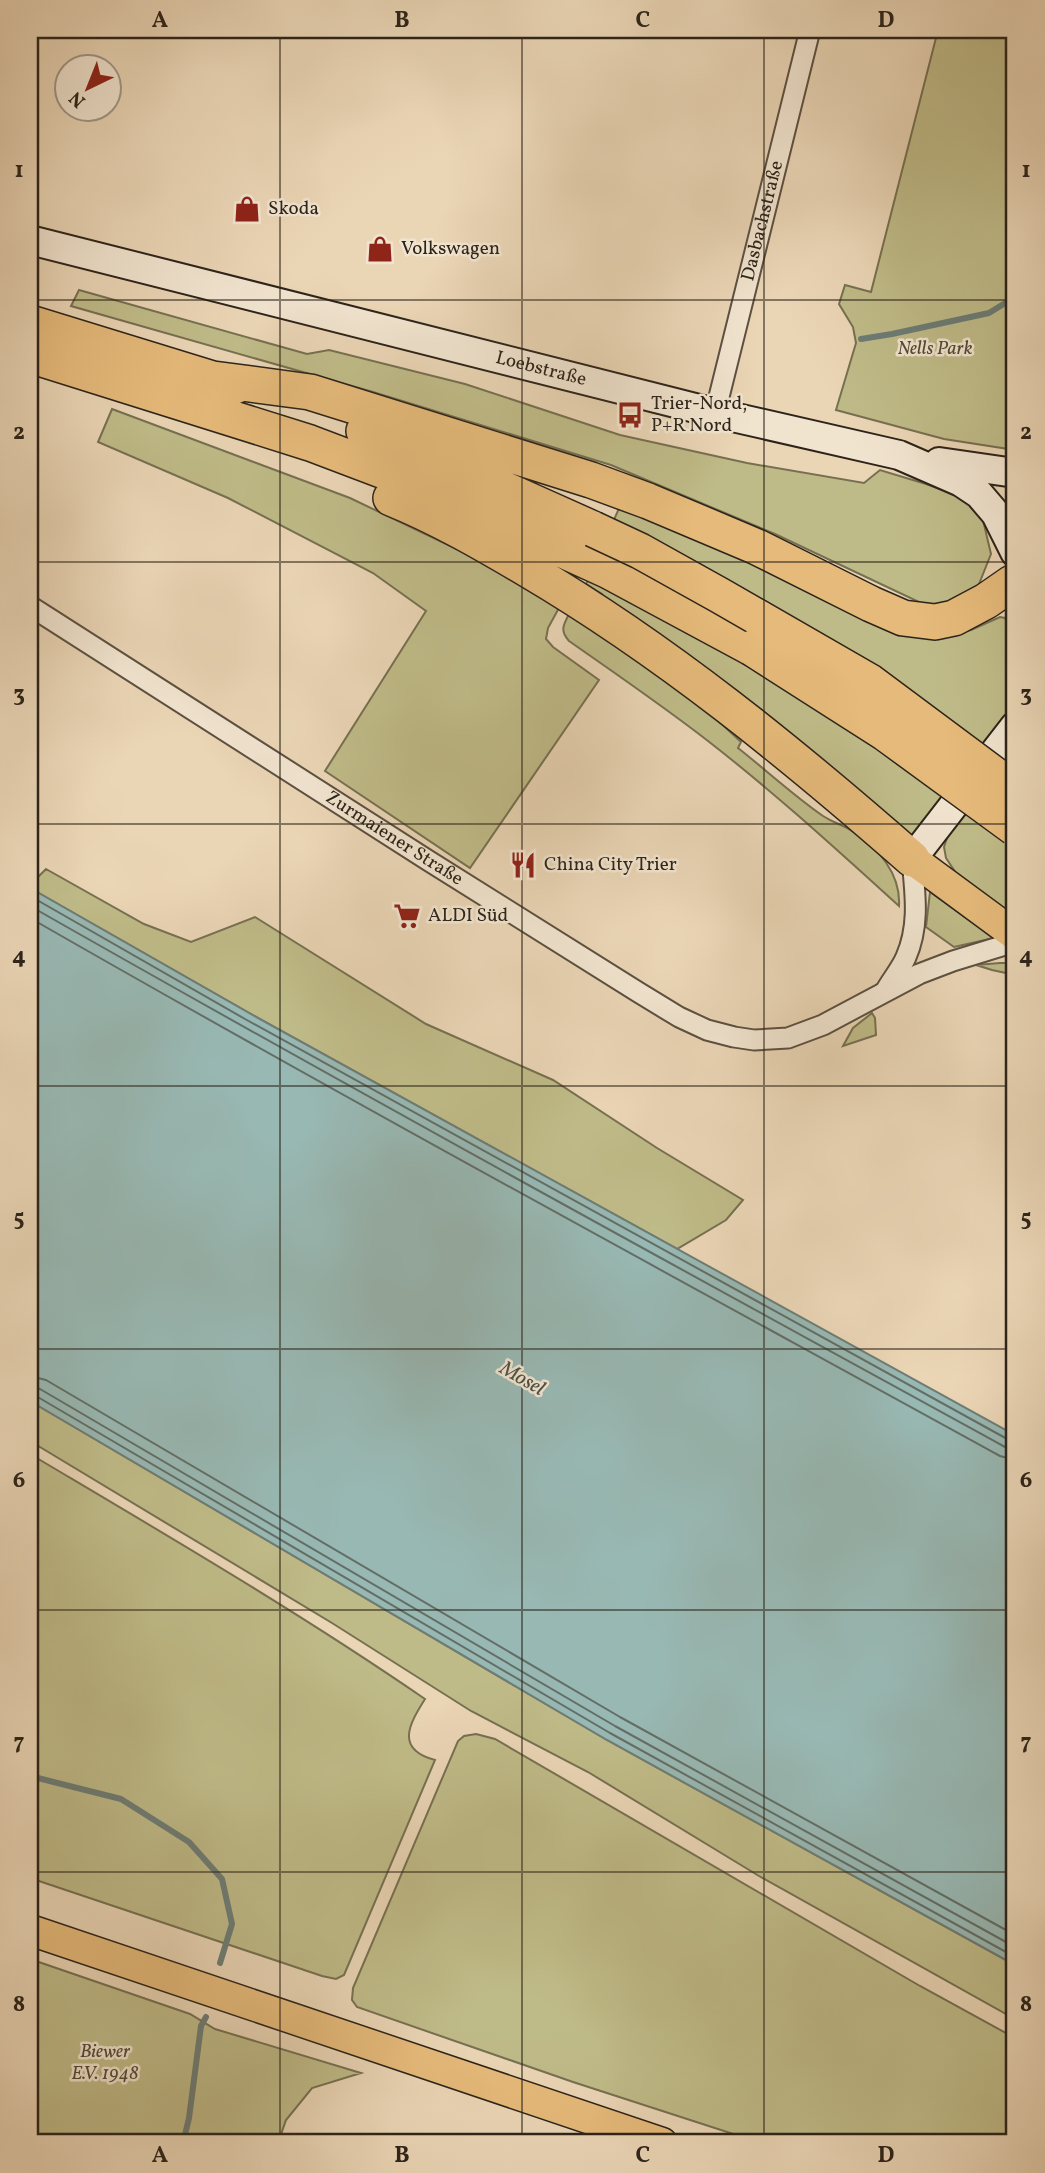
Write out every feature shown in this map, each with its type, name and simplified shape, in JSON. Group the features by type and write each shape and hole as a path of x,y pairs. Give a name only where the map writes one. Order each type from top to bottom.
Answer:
{"highway":[{"path":"30,323 213,379 397,444 586,543 703,621 795,675 885,733 1015,828"},
{"path":"30,355 310,443 586,543 640,551 870,682 1015,790"},
{"path":"213,379 310,391 623,491 757,547 903,618 935,622 954,618 986,601 1014,572"},
{"path":"265,429 353,483 435,519 490,548 644,643 756,727 912,859"}],"main road":[{"name":"Loebstraße","path":"30,240 715,413 899,455 961,482 979,494 996,514 1014,572"},
{"path":"899,455 1015,473"},
{"path":"1015,726 912,859 1015,935"},
{"path":"30,1930 662,2143"}],"street":[{"name":"Dasbachstraße","path":"715,413 810,30"},
{"name":"Zurmaiener Straße","path":"30,606 429,861 655,1002 707,1030 754,1040 788,1038 823,1025 886,990 953,961 1015,942"},
{"name":"Zurmaiener Straße","path":"886,990 904,961 914,930 916,914 912,859"}],"green space":[{"name":"Nells Park","path":"938,30 1015,30 1015,450 944,439 836,410 856,343 853,327 839,304 845,285 871,292"},
{"path":"79,290 307,354 329,350 465,384 620,435 747,463 864,483 880,470 962,497 983,520 991,554 979,584 964,601 945,608 921,603 775,534 611,465 373,392 71,306"},
{"path":"112,409 350,498 515,577 560,606 548,628 546,639 599,680 470,868 325,771 426,611 373,573 228,498 98,442"},
{"path":"620,506 952,634 971,630 1000,617 1005,618 1015,640 1015,709 1008,722 913,839 598,599 602,594 586,584"},
{"path":"570,612 711,714 741,742 738,748 801,800 871,845 892,872 899,894 899,906 733,761 674,715 569,641 563,630"},
{"path":"1015,743 1015,910 1005,909 960,879 946,858 944,847 950,829"},
{"path":"46,869 144,924 191,942 255,917 426,1024 553,1080 743,1200 726,1220 677,1249 249,1013 30,888"},
{"path":"930,892 994,938 954,947 926,927"},
{"path":"1015,963 1015,975 976,965"},
{"path":"872,1013 876,1035 843,1046 853,1028"},
{"path":"30,1401 607,1740 1015,1965 1015,2019 759,1876 588,1772 471,1711 332,1623 30,1441"},
{"path":"30,1454 279,1604 425,1699 414,1717 409,1734 410,1742 422,1755 435,1760 344,1975 336,1979 322,1976 30,1878"},
{"path":"476,1734 495,1739 920,1986 1015,2038 1015,2143 761,2143 573,2082 357,2007 352,2000 353,1988 458,1741 464,1736"},
{"name":"Biewer E.V. 1948","path":"30,1959 190,2014 215,2029 361,2073 312,2088 286,2120 278,2143 30,2143"}],"water":[{"name":"Mosel","path":"30,888 249,1013 1015,1435 1015,1965 607,1740 30,1401"}],"waterway":[{"path":"861,339 989,313 1015,297"},
{"path":"30,1776 121,1799 189,1842 222,1879 232,1924 220,1963"},
{"path":"183,2143 189,2118 201,2026 206,2017"}],"place":[{"name":"Skoda","path":"247,209"},
{"name":"Volkswagen","path":"380,249"},
{"name":"Trier-Nord, P+R Nord","path":"630,415"},
{"name":"China City Trier","path":"523,865"},
{"name":"ALDI Süd","path":"407,916"}]}
